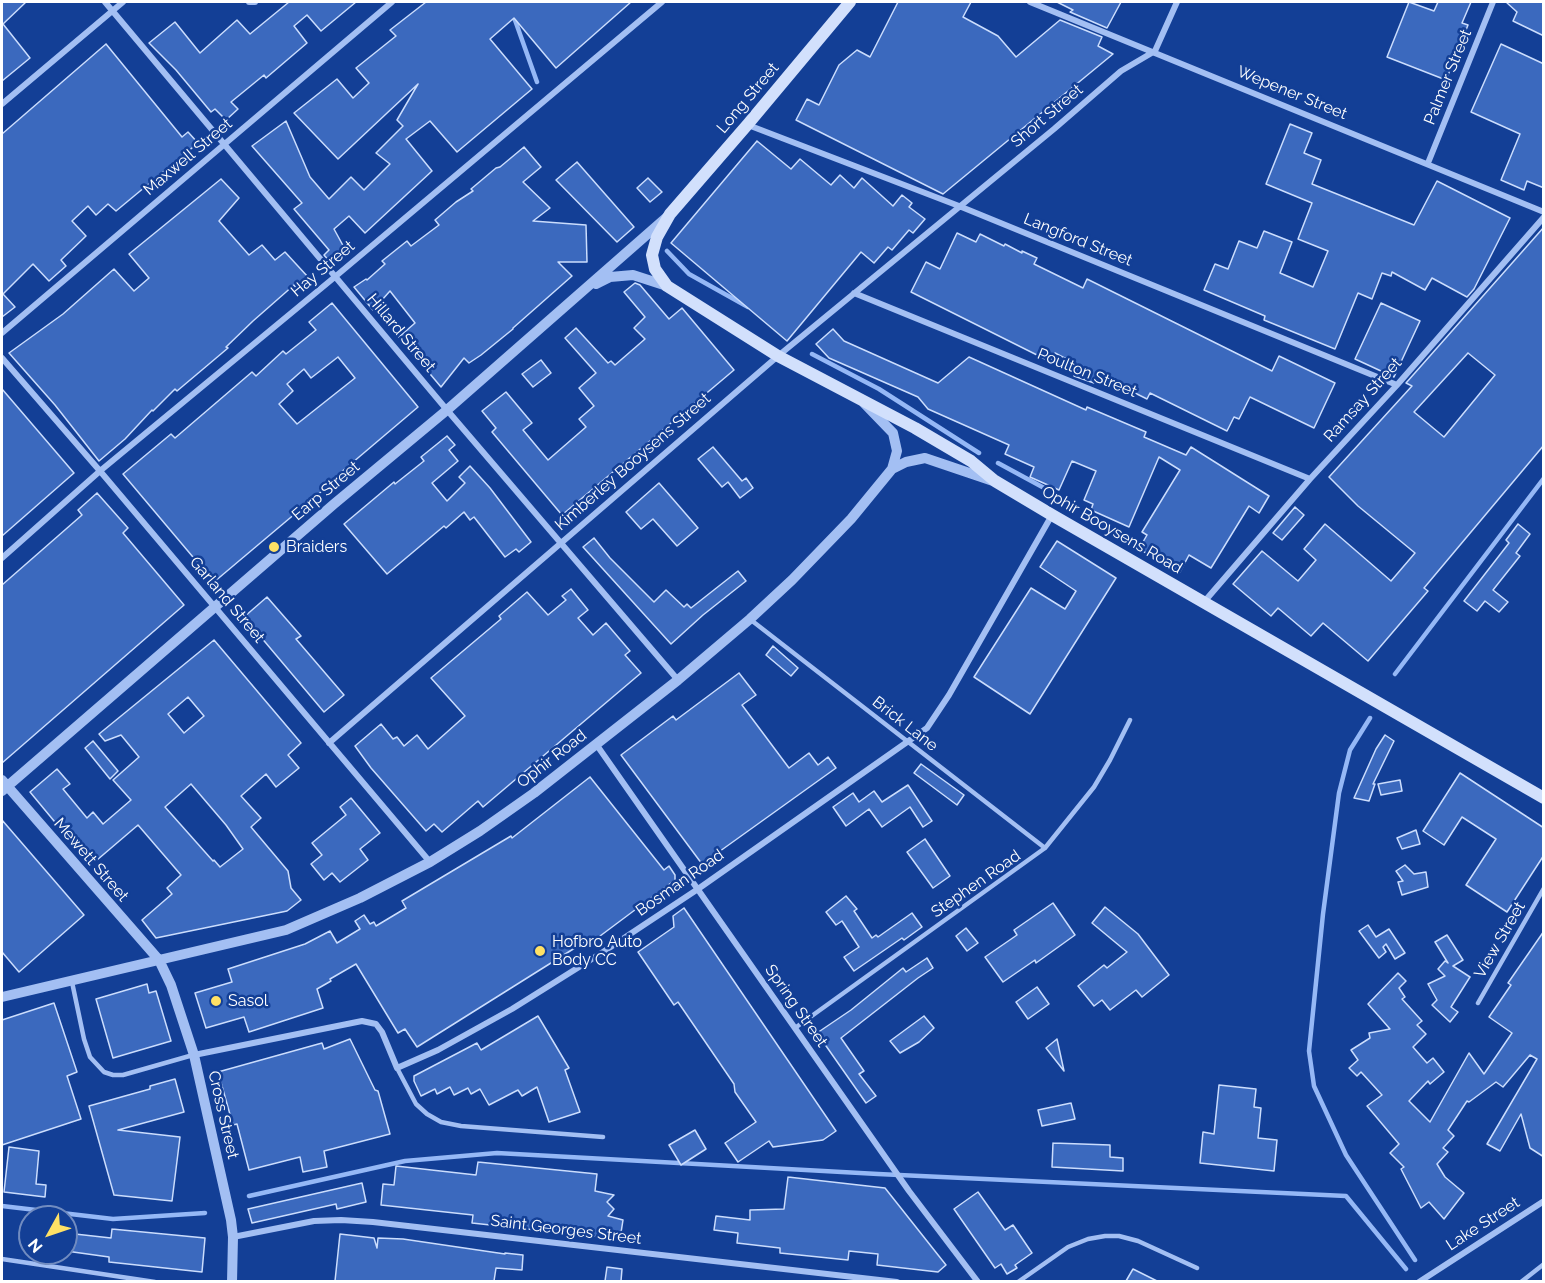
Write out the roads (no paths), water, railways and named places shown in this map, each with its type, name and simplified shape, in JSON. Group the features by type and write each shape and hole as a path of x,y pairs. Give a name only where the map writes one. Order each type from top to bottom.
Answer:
{"main road":[{"name":"Long Street","path":"667,286 655,269 652,255 657,237 670,214 850,2"},
{"name":"Ophir Booysens Road","path":"667,286 778,356 959,454 995,481 1052,515 1544,798"}],"street":[{"name":"Hillard Street","path":"105,2 447,410 678,680"},
{"path":"2,104 123,2"},
{"path":"249,2 255,2"},
{"name":"Maxwell Street","path":"2,333 392,2"},
{"name":"Hay Street","path":"2,558 100,471 662,2"},
{"name":"Wepener Street","path":"1030,2 1155,51 1544,212"},
{"path":"1155,51 1177,2"},
{"name":"Palmer Street","path":"1428,163 1492,2"},
{"name":"Short Street","path":"959,206 1121,71 1155,51"},
{"name":"Langford Street","path":"748,124 959,206 1397,384"},
{"name":"Kimberley Booysens Street","path":"329,743 778,356 959,206"},
{"name":"Earp Street","path":"3,786 216,608 334,504 447,410 670,214"},
{"name":"Ramsay Street","path":"1204,603 1310,478 1397,384 1544,217"},
{"path":"587,287 610,277 625,275 639,276 667,286"},
{"name":"Poulton Street","path":"854,293 1310,478"},
{"name":"Garland Street","path":"2,358 430,862"},
{"path":"860,399 889,428 895,438 897,451 892,469"},
{"path":"892,469 906,462 925,458 995,481"},
{"name":"Ophir Road","path":"2,997 286,930 360,898 430,862 480,831 534,793 678,680 750,619 834,536 892,469"},
{"name":"Bosman Road","path":"397,1068 438,1050 512,1009 603,952 698,889 931,723 1052,515"},
{"name":"Spring Street","path":"596,744 909,1191 978,1281"},
{"name":"Mewett Street","path":"3,786 159,960"},
{"name":"Cross Street","path":"159,960 177,1002 194,1055 231,1220 232,1281"},
{"path":"194,1055 362,1021 376,1024 382,1032 397,1068"},
{"name":"Lake Street","path":"1419,1281 1544,1201"},
{"name":"Saint Georges Street","path":"233,1237 314,1221 341,1220 897,1281"}],"lane":[{"name":"Brick Lane","path":"750,619 1045,848"},
{"name":"Stephen Road","path":"795,1028 1045,848 1094,787 1130,720"},
{"name":"View Street","path":"1478,1003 1544,888"},
{"path":"72,979 90,1057 104,1072 123,1075 194,1055"},
{"path":"397,1068 416,1104 441,1122 461,1126 603,1137"},
{"path":"1018,1281 1068,1247 1088,1239 1105,1236 1119,1236 1138,1241 1197,1268"},
{"path":"2,1259 155,1281"},
{"path":"1521,1281 1544,1264"}],"waterway":[{"path":"512,15 537,82"},
{"path":"667,251 689,274 748,307"},
{"path":"812,354 879,389 979,453"},
{"path":"998,463 1046,489"},
{"path":"1395,674 1544,478"},
{"path":"1370,718 1350,750 1339,793 1323,914 1309,1051 1314,1086 1346,1155 1415,1260"},
{"path":"249,1196 405,1161 497,1153 1346,1196 1406,1269"},
{"path":"2,1206 113,1219 205,1213"}],"place":[{"name":"Braiders","path":"274,547"},
{"name":"Hofbro Auto Body CC","path":"540,951"},
{"name":"Sasol","path":"216,1001"}]}
